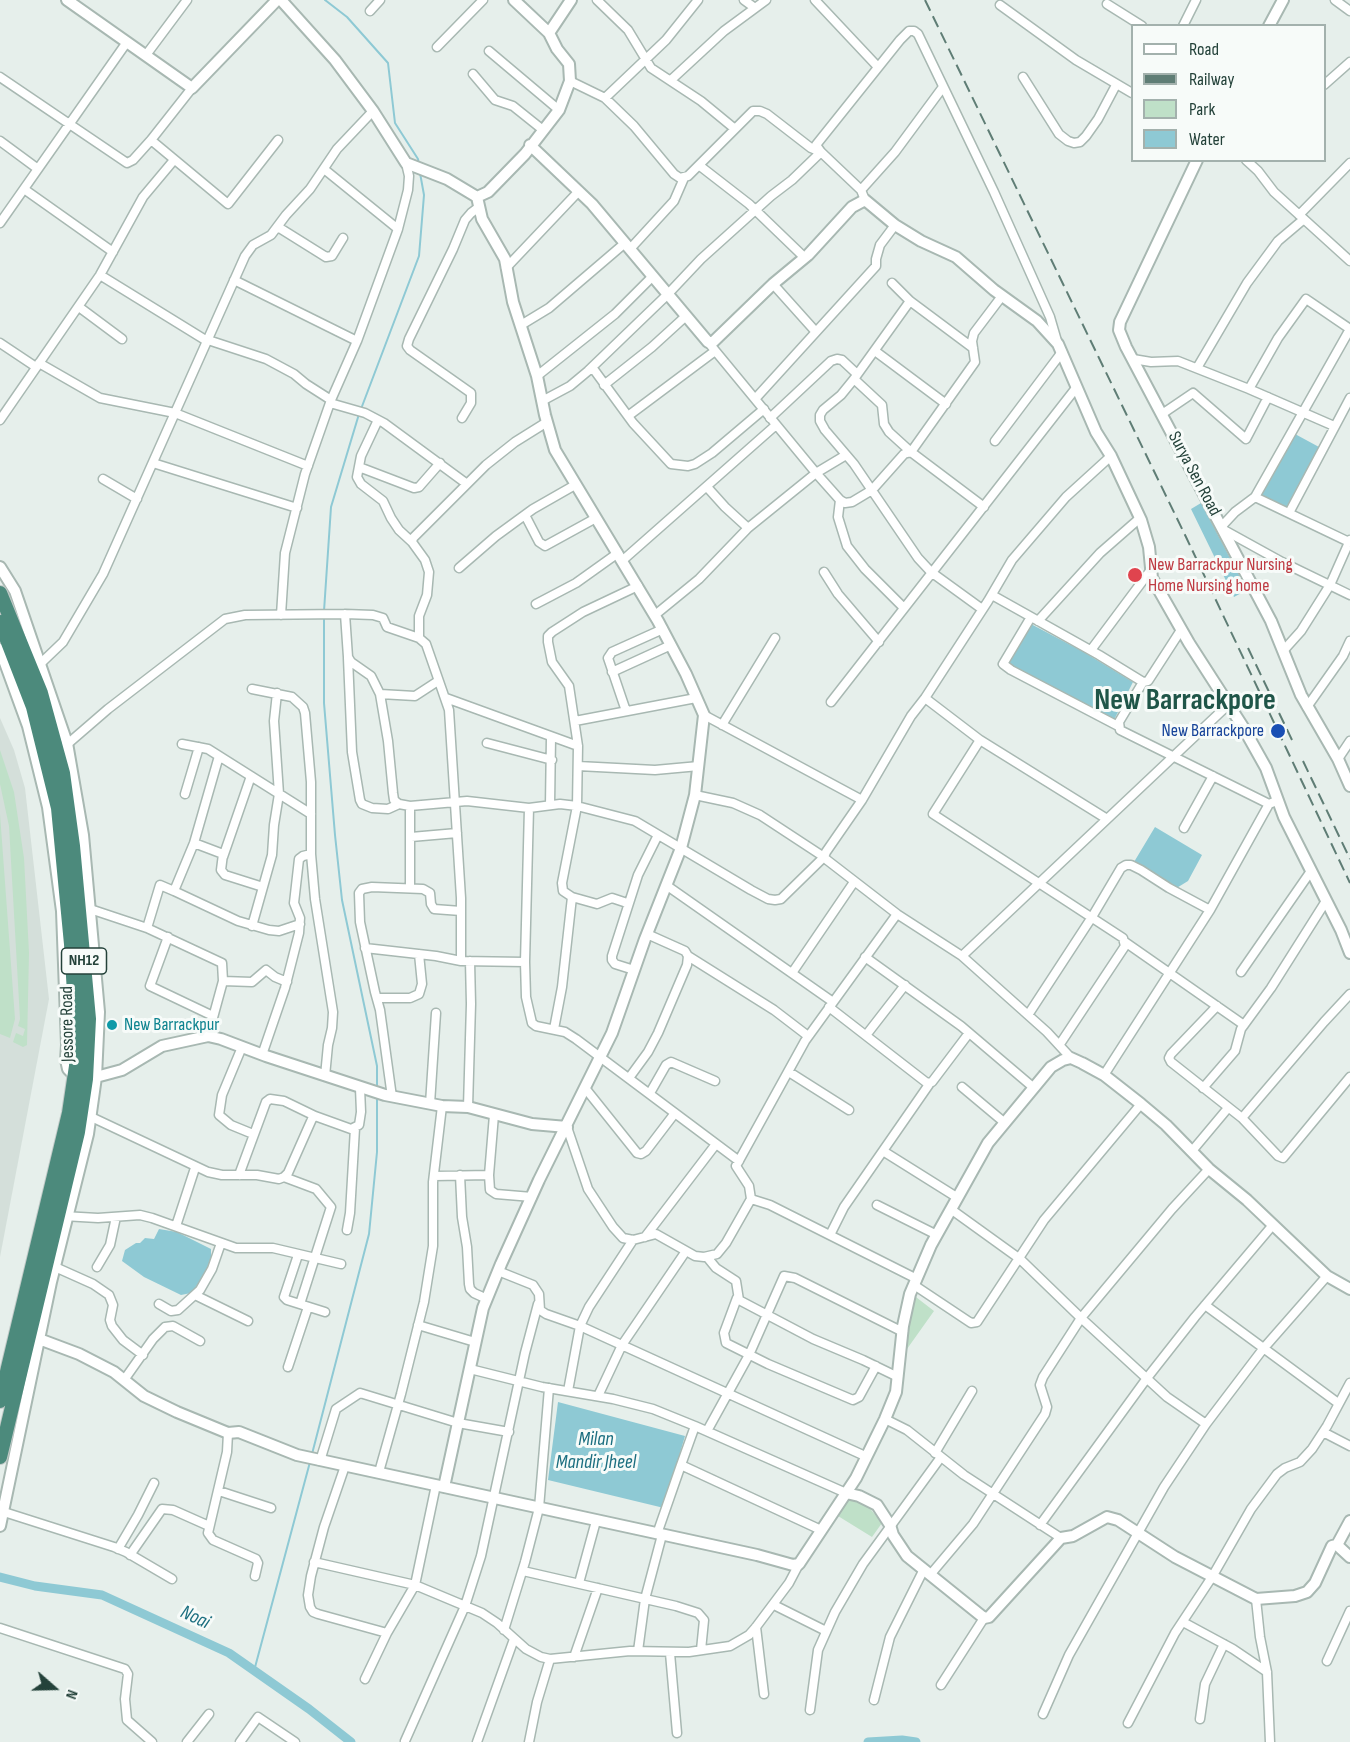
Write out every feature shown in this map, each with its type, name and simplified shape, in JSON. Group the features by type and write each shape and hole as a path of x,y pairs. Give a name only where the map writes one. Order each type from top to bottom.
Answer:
{"highway":[{"name":"Jessore Road","path":"0,593 25,670 41,693 68,798 89,1019 86,1115 0,1458"},
{"name":"NH12","path":"0,622 25,670 58,808 76,1017 75,1076 29,1335 0,1401"}],"street":[{"path":"67,0 192,88"},
{"path":"146,55 187,0"},
{"path":"0,77 127,163 133,160 151,140 192,88 279,0 335,60 373,111 406,163 409,176 408,190 398,229 308,466 285,554 281,615"},
{"path":"370,11 380,0"},
{"path":"437,47 483,0"},
{"path":"462,418 471,403 471,393 410,350 407,346 408,339 465,220 478,202 525,154 559,110 570,81 569,64 556,49 549,33 514,0"},
{"path":"549,33 571,0"},
{"path":"597,0 628,30 651,68 671,80 735,129"},
{"path":"605,98 666,40 698,0"},
{"path":"744,0 755,8"},
{"path":"671,80 724,31 766,0"},
{"path":"815,0 878,67"},
{"path":"1183,24 1196,0"},
{"path":"1270,24 1283,0"},
{"path":"1335,0 1350,11"},
{"path":"1107,4 1139,24"},
{"path":"1000,5 1076,60 1131,92"},
{"path":"1060,348 1037,321 1002,296 956,257 921,242 896,225 863,195 820,152 816,145 900,40 909,32 914,31 918,34 1050,317 1060,348 1096,432 1111,456 1140,518 1146,532 1152,578 1181,630 1229,704 1266,768 1273,802 1311,871 1350,953"},
{"path":"0,223 127,42"},
{"path":"489,51 559,110"},
{"path":"1326,83 1350,62"},
{"path":"472,74 495,100 513,106 543,130"},
{"path":"1023,77 1059,134 1074,143 1080,142 1086,136 1116,85"},
{"path":"570,81 605,98 634,126 675,174 684,178"},
{"path":"708,342 713,342 804,257 852,207 943,87"},
{"path":"25,670 63,642 103,574 245,256 253,245 271,235 324,169 337,149 373,111"},
{"path":"521,325 549,308 627,246 674,201 684,178 699,166 753,111 760,111 820,152"},
{"path":"151,140 228,204 278,140"},
{"path":"0,141 38,169"},
{"path":"530,145 579,192 627,246 816,473 845,503 852,502 872,490 904,454 911,452 975,362 974,333 1002,296"},
{"path":"542,401 570,386 592,367 701,259 755,210 786,186 820,152"},
{"path":"0,420 79,308 143,197 174,160"},
{"name":"Surya Sen Road","path":"1196,162 1120,322 1121,336 1271,621 1307,707 1338,759 1350,786"},
{"path":"1248,162 1301,217 1350,261"},
{"path":"365,1679 387,1633 415,1585 458,1423 475,1342 487,1299 532,1197 612,1033 647,934 681,848 695,795 704,715 663,629 555,450 505,259 482,219 478,202 447,179 406,163"},
{"path":"1197,368 1247,283 1278,241 1350,163"},
{"path":"699,166 755,210 804,257"},
{"path":"324,169 398,229"},
{"path":"24,189 113,252"},
{"path":"506,268 579,192"},
{"path":"0,203 9,210"},
{"path":"755,399 876,266 880,245 896,225"},
{"path":"278,227 329,257 343,238"},
{"path":"100,275 207,340 273,363 294,374 331,401 378,420 467,484"},
{"path":"537,376 615,314 653,276"},
{"path":"234,279 357,341"},
{"path":"892,283 910,301 973,348"},
{"path":"773,284 816,332"},
{"path":"1249,388 1278,338 1306,299 1350,329 1255,497 1251,498 1223,528 1282,562 1350,595"},
{"path":"910,301 856,377 841,395 820,414 820,421 872,490 918,558 931,572 982,609"},
{"path":"79,308 122,339"},
{"path":"604,385 686,316"},
{"path":"0,343 99,398 175,413 308,466"},
{"path":"995,441 1060,348"},
{"path":"628,416 715,351"},
{"path":"875,351 946,404"},
{"path":"537,604 620,556 707,487 831,361 837,359 842,360 882,405 884,424 889,432 911,452 984,507"},
{"path":"1133,359 1151,362 1178,361 1249,388 1334,426"},
{"path":"592,367 628,416 671,464 688,466 712,453 764,410"},
{"path":"831,702 1076,388"},
{"path":"1162,414 1193,393 1246,439 1268,397"},
{"path":"1289,513 1350,398"},
{"path":"378,420 361,456 357,477 361,484 383,501 399,530 412,542 425,560 429,572 427,596 419,616 419,638"},
{"path":"412,542 416,533 486,465 547,422"},
{"path":"655,615 699,579 748,528 816,473 846,455"},
{"path":"348,657 351,662 371,676 380,694 394,800 399,804 410,806 456,802 529,808 550,805 577,806 635,821 768,899 782,899 824,856 862,800 911,716 926,698 1012,560 1066,498 1111,456"},
{"path":"153,463 297,508"},
{"path":"358,467 414,488 419,487 440,463"},
{"path":"103,480 137,499"},
{"path":"459,568 525,515 575,485"},
{"path":"707,487 748,528"},
{"path":"1255,497 1349,541 1330,585 1305,625 1283,651"},
{"path":"840,500 838,517 848,546 865,569 904,608"},
{"path":"525,515 539,542 545,546 596,518"},
{"path":"1140,518 1100,552 1035,619 1003,664 1118,726 1120,730 1213,776 1273,802"},
{"path":"0,567 15,591 25,670"},
{"path":"1091,650 1150,571"},
{"path":"824,572 838,594 879,642"},
{"path":"627,903 612,898 597,904 572,897 563,891 562,883 577,806 578,746 569,686 552,662 548,636 583,612 638,586"},
{"path":"992,595 1143,682"},
{"path":"345,614 352,752 360,800 366,806 382,809 399,804"},
{"path":"58,754 68,743 225,619 245,615 380,616 387,627 419,638 426,644 449,710 461,911 471,1005 468,1107"},
{"path":"626,711 608,658 612,652 663,629"},
{"path":"1118,726 1143,682 1148,681 1181,630"},
{"path":"722,725 775,638"},
{"path":"1307,707 1343,656 1350,641"},
{"path":"612,672 671,645"},
{"path":"0,649 25,670 68,743 82,835 99,1012 96,1077 86,1115 195,1168 222,1176 257,1175 279,1179 284,1177 316,1189 330,1205 288,1366"},
{"path":"380,694 415,696 438,681"},
{"path":"252,689 287,695 296,700 305,713 311,782 311,854 318,920 333,1012 333,1028 328,1045 325,1076"},
{"path":"252,926 272,855 279,794 274,721 277,693"},
{"path":"446,698 578,746"},
{"path":"575,721 696,698"},
{"path":"926,698 980,740 1107,819"},
{"path":"962,956 1229,704"},
{"path":"704,715 862,800"},
{"path":"550,805 552,737"},
{"path":"980,740 933,814 1124,938 1125,942 1244,1024"},
{"path":"1338,759 1350,741"},
{"path":"182,744 208,749 311,813"},
{"path":"487,744 552,760"},
{"path":"184,794 199,747"},
{"path":"174,891 194,843 219,756"},
{"path":"578,766 654,770 699,766"},
{"path":"251,776 223,857 222,873 264,887"},
{"path":"1184,828 1213,776"},
{"path":"695,795 733,803 760,815 824,856 897,914 962,956 1060,1044 1071,1058 1104,1075 1141,1104 1327,1276 1350,1289"},
{"path":"1104,1075 1168,972 1210,910 1273,802"},
{"path":"410,806 410,888"},
{"path":"529,808 525,962 526,997 530,1018 536,1026 565,1032 650,1093 738,1161"},
{"path":"411,837 457,833"},
{"path":"634,970 615,964 612,960 627,903 658,835"},
{"path":"194,843 218,851 223,854 223,857"},
{"path":"261,1055 287,981 300,924 294,903 300,857 311,854"},
{"path":"1028,1015 1121,868 1126,864 1141,870 1210,910"},
{"path":"1241,972 1311,871"},
{"path":"792,973 854,882"},
{"path":"147,928 160,885 252,926 279,931 300,924"},
{"path":"666,885 792,973 930,1083"},
{"path":"389,1096 386,1047 365,948 358,900 359,892 372,887 428,890 434,909 461,911"},
{"path":"554,1029 562,987 572,897"},
{"path":"1203,1088 1235,1051 1244,1024 1271,988 1326,901"},
{"path":"90,909 147,928 219,961 223,967 223,981 208,1036"},
{"path":"567,1127 588,1189 623,1238 633,1240 656,1234 695,1256 707,1257 717,1254 726,1243 751,1199 749,1186 736,1166 738,1161 808,1036 897,914"},
{"path":"647,934 685,951 688,956 774,1010 808,1036"},
{"path":"168,937 150,986 213,1016"},
{"path":"1060,1044 1125,946 1125,942"},
{"path":"365,948 465,962 525,962"},
{"path":"377,998 410,998 419,994 422,984 419,954"},
{"path":"629,1078 648,1052 658,1033 687,964 688,956"},
{"path":"865,957 969,1033 1034,1088"},
{"path":"223,981 252,982 266,970 287,981"},
{"path":"867,1034 905,985"},
{"path":"1242,1118 1350,994"},
{"path":"1217,1006 1169,1058 1171,1062 1242,1118 1278,1156 1283,1158 1350,1077"},
{"path":"430,1104 436,1013"},
{"path":"830,1235 844,1207 930,1083 969,1033"},
{"path":"96,1077 122,1070 162,1046 208,1036 389,1096 442,1106 468,1107 532,1124 567,1127"},
{"path":"242,1047 222,1095 219,1115 231,1125 253,1134"},
{"path":"314,1562 415,1585 489,1616 526,1650 550,1659 638,1651 670,1653 701,1650 730,1646 749,1635 789,1583 856,1478 885,1419 896,1392 910,1294 937,1235 988,1143 1051,1067 1071,1058"},
{"path":"650,1093 666,1065 671,1062 716,1081"},
{"path":"789,1072 849,1110"},
{"path":"962,1087 1005,1123"},
{"path":"585,1088 637,1153 642,1154 646,1151 675,1113"},
{"path":"347,1230 355,1128 361,1119 364,1089"},
{"path":"239,1175 266,1102 270,1099 284,1101 315,1116 351,1129 355,1128"},
{"path":"751,1199 770,1205 830,1235 915,1282 975,1323 1044,1220 1141,1104"},
{"path":"379,1472 418,1325 433,1246 434,1176 442,1106"},
{"path":"1192,1151 1228,1108"},
{"path":"495,1115 489,1175 489,1186 492,1193 532,1197"},
{"path":"284,1177 315,1116"},
{"path":"645,1237 716,1144"},
{"path":"883,1151 958,1198"},
{"path":"176,1226 195,1168"},
{"path":"873,1700 890,1637 927,1572 973,1524 1045,1414 1047,1407 1040,1385 1042,1377 1081,1318 1172,1209 1209,1169"},
{"path":"460,1175 470,1289 487,1299"},
{"path":"434,1176 489,1175"},
{"path":"877,1205 937,1235"},
{"path":"951,1210 1020,1259 1167,1397 1206,1424"},
{"path":"0,1526 4,1512 4,1495 29,1335 55,1267 62,1216 98,1218 140,1215 236,1248 273,1248 341,1264"},
{"path":"97,1267 110,1245 116,1217"},
{"path":"1040,1525 1147,1378 1272,1226"},
{"path":"568,1391 580,1326 589,1307 633,1240"},
{"path":"159,1304 174,1312 195,1295 204,1286 221,1243"},
{"path":"597,1396 622,1345 686,1251"},
{"path":"298,1255 284,1297 325,1312"},
{"path":"707,1257 716,1268 736,1281 737,1298 726,1324 726,1343 853,1400 859,1397 876,1366"},
{"path":"55,1267 93,1284 109,1295 112,1300 110,1320 112,1326 123,1340 142,1354"},
{"path":"405,1741 465,1606 481,1556 538,1304 539,1294 533,1285 498,1271"},
{"path":"707,1431 749,1355 781,1278 787,1276 903,1332"},
{"path":"1043,1714 1070,1654 1164,1487 1206,1424 1263,1349 1327,1276"},
{"path":"195,1295 248,1321"},
{"path":"737,1298 766,1316 898,1377"},
{"path":"538,1304 540,1310 546,1314 580,1326 866,1456"},
{"path":"1205,1305 1338,1403"},
{"path":"418,1325 475,1342"},
{"path":"124,1380 160,1331 169,1326 178,1328 200,1341"},
{"path":"29,1335 80,1354 114,1372 144,1396 177,1412 228,1433 239,1432 297,1455 757,1555 793,1565 799,1564"},
{"path":"470,1370 653,1409 846,1493 859,1496 877,1505 907,1556 984,1618"},
{"path":"1128,1723 1175,1634 1212,1577 1251,1509 1269,1483 1285,1468 1300,1462 1312,1449 1350,1383"},
{"path":"504,1630 523,1571 539,1508 549,1388"},
{"path":"810,1710 818,1650 826,1631 846,1592 938,1455 972,1391"},
{"path":"320,1461 336,1409 353,1399 356,1394 367,1394 458,1423 509,1432"},
{"path":"885,1419 907,1430 964,1474 1061,1538"},
{"path":"638,1651 645,1599 659,1534 695,1426"},
{"path":"1323,1431 1350,1446"},
{"path":"228,1433 227,1452 209,1526 210,1538 256,1559 258,1563 255,1576"},
{"path":"681,1465 821,1530"},
{"path":"345,1466 324,1527 308,1595 313,1612 387,1633"},
{"path":"118,1549 153,1483"},
{"path":"219,1491 271,1508"},
{"path":"130,1555 162,1509 173,1510 209,1526"},
{"path":"4,1512 118,1549 172,1580"},
{"path":"941,1684 984,1618 989,1617 1061,1538 1073,1536 1107,1517 1118,1520 1175,1557 1257,1599 1295,1596 1306,1592 1315,1582 1332,1546 1337,1545 1350,1521"},
{"path":"579,1583 596,1521"},
{"path":"1337,1545 1350,1557"},
{"path":"523,1571 676,1606 702,1616 704,1620 701,1650"},
{"path":"574,1657 598,1587"},
{"path":"1257,1599 1260,1637 1267,1672 1270,1742"},
{"path":"774,1605 826,1631"},
{"path":"1327,1660 1350,1611"},
{"path":"1183,1622 1224,1644 1267,1672"},
{"path":"756,1627 764,1694"},
{"path":"0,1628 125,1669 128,1674 125,1699 127,1720 152,1742"},
{"path":"477,1742 514,1639"},
{"path":"1200,1719 1205,1684 1224,1644"},
{"path":"670,1653 677,1733"},
{"path":"529,1742 537,1702 550,1659"},
{"path":"187,1742 209,1714"},
{"path":"240,1742 258,1717 295,1742"}],"shaded area":[{"path":"0,718 14,750 25,788 49,999 0,1257"}],"green space":[{"path":"0,750 14,792 24,858 29,953 27,1045 23,1047 13,1042 16,1033 23,1036 25,1029 18,1026 20,1019 9,826 0,784"},
{"path":"0,814 15,1019 10,1038 0,1034"},
{"path":"912,1294 934,1311 907,1349 903,1347"},
{"path":"850,1498 867,1505 882,1523 872,1537 838,1516"}],"water":[{"path":"1295,434 1319,447 1286,508 1260,495"},
{"path":"1201,503 1247,590 1234,597 1191,509"},
{"path":"1029,623 1133,682 1114,720 1007,663"},
{"path":"1155,827 1202,855 1188,881 1175,889 1134,862"},
{"path":"159,1229 177,1232 211,1249 211,1259 202,1279 191,1293 181,1295 144,1277 122,1261 125,1250 145,1238 154,1239"},
{"name":"Milan Mandir Jheel","path":"558,1402 685,1436 664,1508 548,1480"}],"waterway":[{"path":"325,0 347,17 388,63 395,123 418,159 419,165"},
{"path":"361,409 419,256 424,195 420,173"},
{"path":"324,611 331,507 359,414"},
{"path":"324,617 324,703 342,900 377,1066 377,1089"},
{"path":"312,1454 369,1234 377,1152 377,1095"},
{"path":"254,1671 310,1462"},
{"name":"Noai","path":"0,1577 35,1586 102,1595 229,1653 309,1709 351,1742"},
{"name":"Noai","path":"868,1742 902,1740 916,1742"}],"railway":[{"path":"925,0 1186,537 1350,883"},
{"path":"1248,648 1292,740"},
{"path":"1303,761 1350,859"}],"place":[{"name":"New Barrackpur Nursing Home Nursing home","path":"1135,575"},
{"name":"New Barrackpore","path":"1278,731"},
{"name":"New Barrackpur","path":"112,1025"}],"district":[{"name":"New Barrackpore","path":"1185,701"}]}
